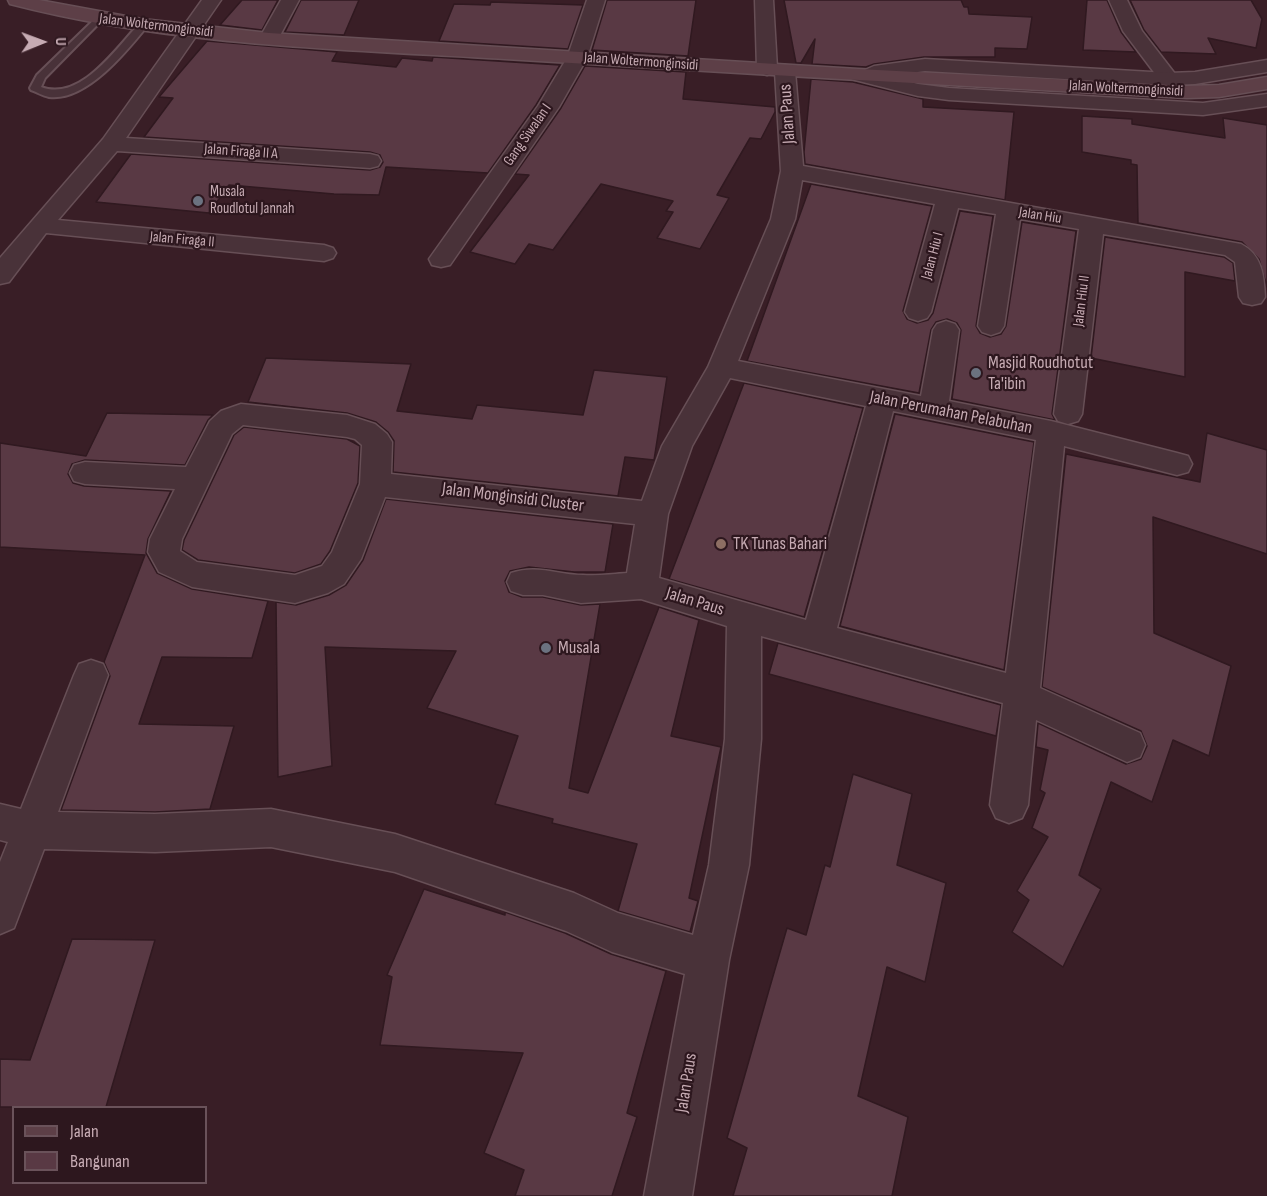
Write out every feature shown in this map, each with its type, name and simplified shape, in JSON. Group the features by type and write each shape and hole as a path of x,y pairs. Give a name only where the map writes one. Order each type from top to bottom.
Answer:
{"main road":[{"name":"Jalan Woltermonginsidi","path":"25,1 99,18 143,25 269,39 858,75 1187,92 1220,91 1267,83"}],"street":[{"path":"0,276 40,225 111,144 212,0"},
{"path":"269,39 290,0"},
{"name":"Gang Siwalan I","path":"441,259 548,107 578,58 596,0"},
{"name":"Jalan Paus","path":"668,1196 708,960 729,865 741,750 744,617 641,586 652,514 677,446 722,367 783,219 792,171 764,0"},
{"path":"1118,0 1120,9 1136,34 1169,79"},
{"path":"858,75 925,65 1169,79 1195,78 1267,66"},
{"path":"858,75 918,90 949,94 1164,108 1203,109 1267,100"},
{"name":"Jalan Firaga II A","path":"111,144 370,161"},
{"name":"Jalan Hiu","path":"792,171 1237,251 1251,268 1252,297"},
{"name":"Jalan Hiu I","path":"918,312 948,200"},
{"path":"991,326 1009,211"},
{"name":"Jalan Hiu II","path":"1009,805 1021,695 1060,423 1092,224"},
{"name":"Jalan Firaga II","path":"40,225 324,253"},
{"path":"933,410 946,330"},
{"name":"Jalan Perumahan Pelabuhan","path":"722,367 933,410 1060,423 1177,464"},
{"path":"819,637 882,400"},
{"path":"241,414 347,426 365,431 377,442 375,483 345,559 333,575 316,584 295,589 192,574 170,563 164,552 166,539 219,428 231,418 241,414"},
{"path":"85,473 196,479"},
{"name":"Jalan Monginsidi Cluster","path":"375,483 652,514"},
{"path":"523,582 543,582 581,589 641,586"},
{"path":"744,617 1021,695 1127,745"},
{"path":"0,914 16,826 91,675"},
{"path":"16,826 156,833 271,828 395,853 574,913 612,932 708,960"}],"lane":[{"path":"99,18 41,77 35,88 45,94 66,94 84,85 143,25"}],"building":[{"path":"242,0 278,0 262,30 220,25"},
{"path":"301,0 359,0 344,35 285,32"},
{"path":"607,0 696,0 688,56 592,50"},
{"path":"784,0 961,0 964,7 968,7 969,14 1032,17 1027,49 995,48 995,57 924,57 866,67 812,64 815,39 801,63 796,63"},
{"path":"1087,0 1107,0 1121,32 1136,52 1083,50"},
{"path":"1130,0 1251,0 1262,19 1256,48 1208,38 1216,54 1161,52 1144,30"},
{"path":"491,2 583,5 568,49 439,41 454,4 490,5"},
{"path":"207,41 337,52 332,61 396,67 402,58 432,61 433,57 560,65 536,105 488,173 386,167 379,195 334,194 229,185 209,213 96,202 131,154 370,170 380,167 383,162 380,155 370,152 144,137 173,98 159,97"},
{"path":"585,66 686,72 683,99 775,107 775,112 761,139 750,138 717,195 729,198 700,249 657,238 673,212 666,211 673,201 601,184 553,250 529,244 515,264 470,252 529,175 515,174 561,108"},
{"path":"811,79 853,82 923,99 923,107 1014,112 1005,200 805,164 804,152"},
{"path":"1082,116 1132,119 1132,124 1225,138 1223,118 1267,125 1267,287 1259,259 1242,242 1138,223 1137,165 1131,164 1131,160 1082,152"},
{"path":"811,184 932,206 903,311 907,319 917,323 928,320 933,313 960,211 993,216 976,326 980,333 990,337 1001,334 1006,326 1022,222 1076,231 1052,414 1055,420 952,399 961,330 957,323 947,319 936,322 931,330 919,393 747,361"},
{"path":"1105,237 1224,257 1233,263 1235,281 1185,272 1185,377 1091,358"},
{"path":"266,358 411,364 397,411 472,419 477,405 583,415 594,370 667,377 654,460 625,457 618,496 393,472 394,441 388,432 376,422 347,413 248,402"},
{"path":"744,383 863,408 804,617 669,579"},
{"path":"107,413 213,415 208,420 185,465 85,460 72,464 68,474 73,483 84,486 171,491 148,539 146,553 157,573 192,589 268,601 252,658 162,657 139,724 234,726 210,809 155,812 61,810 110,676 104,662 145,555 0,547 0,443 86,456"},
{"path":"895,414 1034,442 1004,670 840,626"},
{"path":"244,427 347,439 360,446 358,483 330,551 321,564 295,573 198,560 182,550 184,540 234,435"},
{"path":"1207,433 1267,450 1267,554 1153,517 1154,633 1231,666 1209,756 1173,740 1152,802 1111,782 1079,875 1101,889 1063,967 1012,932 1029,900 1017,891 1048,837 1032,828 1045,793 1040,790 1048,750 1036,747 1038,723 1126,764 1141,759 1147,746 1141,731 1042,687 1066,454 1200,482"},
{"path":"386,499 613,524 605,572 574,572 529,567 510,571 505,581 509,592 522,597 543,597 581,605 600,604 569,788 588,793 659,607 699,620 671,736 721,747 689,898 698,901 690,932 618,911 637,844 552,823 553,819 495,804 518,736 427,708 456,651 325,647 332,766 278,777 276,602 296,605 329,595 346,585 363,560"},
{"path":"778,643 1001,705 996,736 769,674"},
{"path":"853,774 912,794 897,865 946,883 925,982 887,967 858,1096 908,1117 892,1196 733,1196 747,1148 727,1138 769,990 787,928 806,935 825,865 830,867"},
{"path":"424,889 505,915 505,912 565,933 611,954 666,971 627,1113 637,1117 612,1196 515,1196 524,1170 484,1153 523,1053 380,1045 392,977 387,975"},
{"path":"72,939 155,940 106,1106 0,1107 0,1059 30,1060"}],"place":[{"name":"Musala Roudlotul Jannah","path":"198,201"},
{"name":"Masjid Roudhotut Ta'ibin","path":"976,373"},
{"name":"TK Tunas Bahari","path":"721,544"},
{"name":"Musala","path":"546,648"}]}
